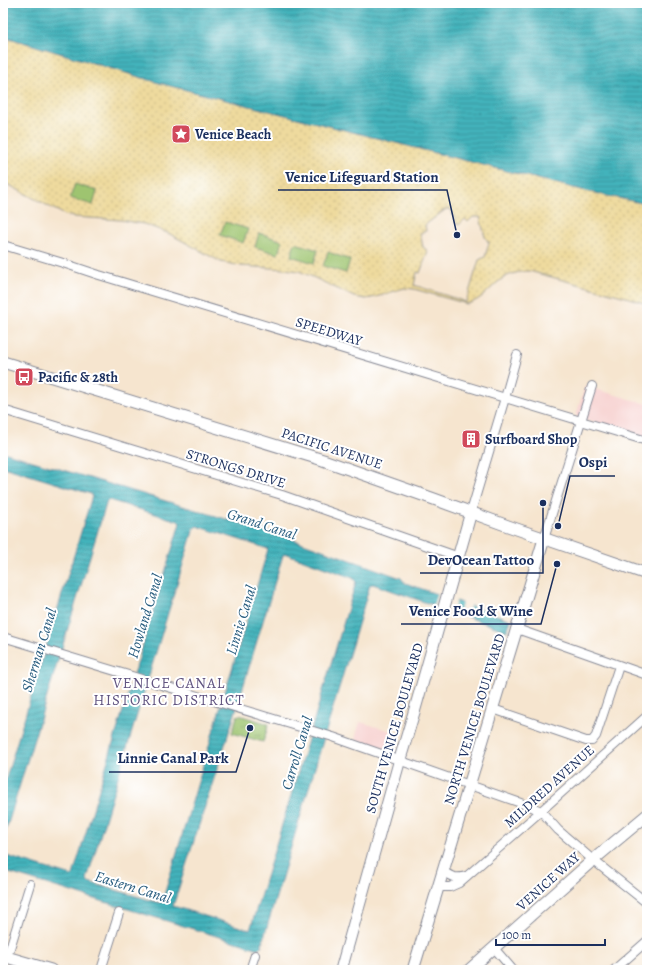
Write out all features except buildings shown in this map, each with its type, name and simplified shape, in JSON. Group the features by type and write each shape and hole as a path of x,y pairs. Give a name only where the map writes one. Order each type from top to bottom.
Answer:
{"main road":[{"name":"PACIFIC AVENUE","path":"3,362 323,460 647,574"},
{"name":"SOUTH VENICE BOULEVARD","path":"341,970 471,512"},
{"name":"NORTH VENICE BOULEVARD","path":"413,970 544,539"},
{"name":"VENICE WAY","path":"469,970 593,860 647,815"},
{"path":"3,956 51,970"}],"street":[{"name":"SPEEDWAY","path":"3,245 647,441"},
{"name":"SOUTH VENICE BOULEVARD","path":"471,512 517,355"},
{"name":"NORTH VENICE BOULEVARD","path":"544,539 592,386"},
{"name":"STRONGS DRIVE","path":"3,410 282,495 459,557"},
{"path":"517,629 647,675"},
{"path":"5,637 327,735 400,759 532,806 541,811 558,830 647,903"},
{"path":"493,709 586,741 592,741 596,736 619,666"},
{"name":"MILDRED AVENUE","path":"438,887 450,887 459,883 647,716"},
{"path":"443,871 454,877 460,878 467,876"},
{"path":"3,956 10,948 30,884"},
{"path":"101,970 119,913"},
{"path":"614,970 647,941"},
{"path":"494,948 512,970"},
{"path":"250,970 255,955"}],"shaded area":[{"path":"585,386 647,404 647,438 576,416"},
{"path":"360,722 395,732 389,750 355,739"}],"green space":[{"path":"75,184 97,191 93,205 70,198"},
{"path":"225,222 248,229 243,243 220,235"},
{"path":"259,233 282,241 278,254 255,247"},
{"path":"295,243 318,250 314,263 291,256"},
{"path":"328,252 350,260 346,273 323,266"},
{"path":"239,715 269,724 263,742 232,733 237,716"}],"sand":[{"name":"Venice Beach","path":"3,36 163,84 594,193 647,204 647,304 529,271 515,273 505,277 497,282 482,297 467,304 414,289 404,288 366,299 354,297 299,271 241,266 221,262 168,233 144,224 120,220 65,215 3,183","holes":["446,209 451,209 456,223 459,225 465,219 468,222 473,217 480,217 485,237 489,243 485,257 479,260 466,302 414,285 417,272 420,273 428,251 423,247 420,233 426,231 425,225"]}],"water":[{"path":"3,3 647,3 647,204 594,193 163,84 3,36"},
{"path":"3,452 289,538 401,578 405,583 511,620 507,631 373,584 370,585 261,947 259,949 3,871 3,855 72,876 73,875 180,523 178,521 109,500 107,501 3,840 3,788 92,496 91,494 3,467","holes":["197,526 268,549 162,902 160,903 88,882 87,879 194,528","287,554 353,578 356,582 250,930 173,906 238,704 283,555"]}],"pier":[{"path":"415,584 457,599 452,614 409,599 433,606 437,593 414,585"},
{"path":"463,601 471,604 466,619 458,616"}],"place":[{"name":"Venice Beach","path":"181,134"},
{"name":"Venice Lifeguard Station","path":"457,235"},
{"name":"Pacific & 28th","path":"24,377"},
{"name":"Surfboard Shop","path":"471,439"},
{"name":"DevOcean Tattoo","path":"543,503"},
{"name":"Ospi","path":"558,526"},
{"name":"Venice Food & Wine","path":"557,564"},
{"name":"Linnie Canal Park","path":"250,728"}],"district":[{"name":"VENICE CANAL HISTORIC DISTRICT","path":"169,692"}],"water label":[{"name":"Grand Canal","path":"262,524"},
{"name":"Howland Canal","path":"145,616"},
{"name":"Linnie Canal","path":"241,620"},
{"name":"Sherman Canal","path":"39,650"},
{"name":"Carroll Canal","path":"297,753"},
{"name":"Eastern Canal","path":"133,887"}]}
